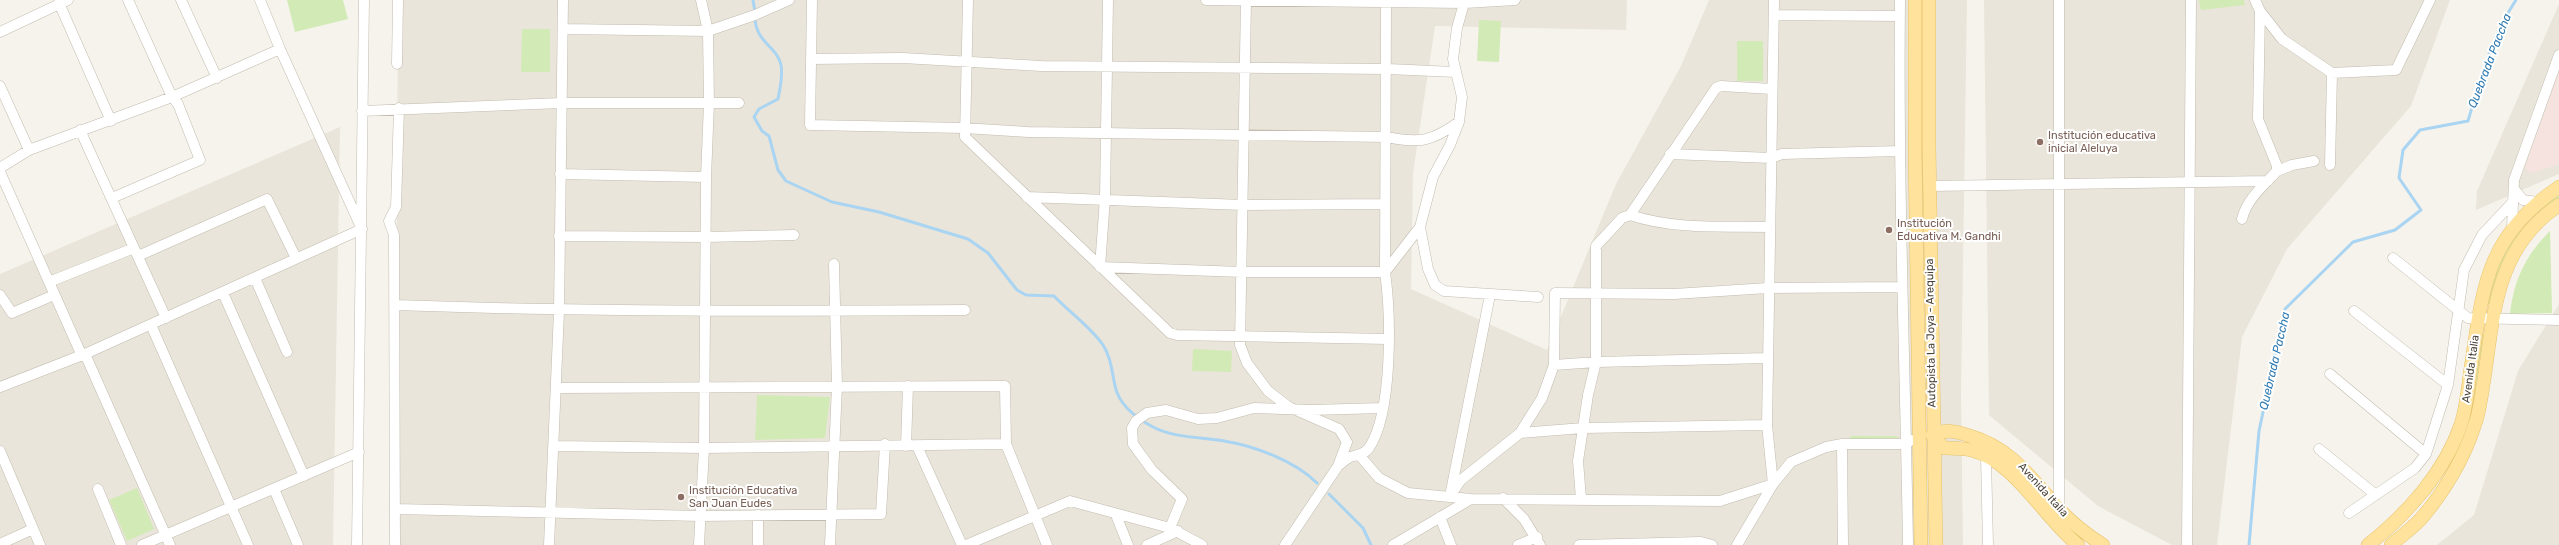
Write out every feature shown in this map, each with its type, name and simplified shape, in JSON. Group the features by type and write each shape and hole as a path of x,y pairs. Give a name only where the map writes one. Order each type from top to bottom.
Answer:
{"main road":[{"name":"Autopista La Joya - Arequipa","path":"1915,0 1913,433 1921,545"},
{"name":"Autopista La Joya - Arequipa","path":"1929,0 1932,434 1936,545"},
{"name":"Avenida Italia","path":"2368,545 2386,531 2412,504 2448,452 2461,422 2478,319 2491,265 2512,228 2537,202 2559,187"},
{"name":"Avenida Italia","path":"2391,545 2424,515 2460,459 2475,426 2500,285 2515,250 2535,224 2559,205"},
{"name":"Avenida Italia","path":"2078,545 2060,531 2006,470 1972,450 1944,448 1932,434 1944,430 1962,433 1991,444 2014,458 2059,508 2103,545"}],"street":[{"path":"112,198 200,160 178,104 172,97 128,0"},
{"path":"182,0 217,78"},
{"path":"260,0 280,50 362,229"},
{"path":"357,545 364,0"},
{"path":"397,64 398,0"},
{"path":"549,545 555,446 559,311 563,0"},
{"path":"699,545 704,448 706,177 709,103 708,31 701,0"},
{"path":"563,29 708,31 755,15 789,0"},
{"path":"812,0 810,125 964,128 1105,134 1387,137 1418,142 1432,139 1459,122"},
{"path":"968,0 965,137 1170,333 1177,335 1238,337 1388,339"},
{"path":"1100,267 1104,198 1108,0"},
{"path":"1206,0 1515,0"},
{"path":"1246,0 1243,272 1238,337 1243,355 1252,371 1268,391 1289,407 1339,429 1347,442 1338,466 1286,545"},
{"path":"1773,484 1767,425 1768,288 1774,0"},
{"path":"1900,0 1902,287 1913,433 1906,444 1908,545"},
{"path":"2059,0 2058,186 2060,531"},
{"path":"2187,545 2191,0"},
{"path":"2255,0 2260,11 2282,38 2332,73 2396,70 2430,0"},
{"path":"1338,466 1350,457 1360,456 1368,449 1383,408 1390,307 1386,272 1385,204 1388,69 1386,1"},
{"path":"1386,272 1420,227 1433,177 1450,145 1459,122 1462,97 1455,72 1453,49 1465,1"},
{"path":"0,32 63,2 111,121"},
{"path":"2260,11 2258,119 2277,166 2277,171"},
{"path":"1774,15 1900,16"},
{"path":"0,168 28,150 80,130 111,121 172,97 280,50"},
{"path":"2512,228 2512,204 2520,163 2559,55"},
{"path":"811,59 903,58 1040,66 1388,69 1455,72"},
{"path":"2330,165 2332,73"},
{"path":"0,86 28,150"},
{"path":"1581,499 1578,461 1588,395 1596,362 1596,246 1622,218 1630,215 1716,88 1721,86 1772,88"},
{"path":"362,111 399,108 476,108 561,103 739,103"},
{"path":"395,545 394,235 389,221 396,207 399,108"},
{"path":"80,130 166,318"},
{"path":"1670,154 1771,158 1782,154 1900,151"},
{"path":"2242,219 2245,208 2253,195 2277,171 2292,165 2314,161"},
{"path":"0,172 54,295 84,355 168,540"},
{"path":"560,174 706,177"},
{"path":"1930,186 2058,186 2268,181"},
{"path":"2514,189 2523,200 2537,202"},
{"path":"1027,197 1104,198 1243,205 1385,204"},
{"path":"49,282 136,252 267,199 296,258"},
{"path":"2349,513 2415,468 2426,454 2448,385 2460,310 2462,283 2470,255 2482,235 2512,204"},
{"path":"1630,215 1650,222 1770,227"},
{"path":"1420,227 1428,269 1435,285 1444,290 1490,295 1538,297"},
{"path":"0,387 84,355 362,229"},
{"path":"559,236 706,237 794,235"},
{"path":"2393,258 2460,310 2468,318 2493,320 2559,320"},
{"path":"830,545 837,386 834,264"},
{"path":"1100,267 1243,272 1386,272"},
{"path":"255,278 287,352"},
{"path":"1450,496 1461,480 1520,433 1542,398 1554,365 1554,293 1596,292 1674,294 1768,288 1902,287"},
{"path":"223,293 304,476"},
{"path":"0,295 12,313 54,295"},
{"path":"1450,496 1490,295"},
{"path":"395,306 559,311 706,312 965,310"},
{"path":"2354,311 2448,385"},
{"path":"151,325 248,545"},
{"path":"1554,365 1596,362 1768,358"},
{"path":"2330,374 2426,454"},
{"path":"908,386 911,446 962,545"},
{"path":"557,388 1004,386 1006,444 1047,545"},
{"path":"1147,545 1174,530 1182,499 1152,470 1133,444 1132,428 1139,418 1156,410 1173,411 1198,419 1217,418 1254,408 1289,407 1311,410 1383,408"},
{"path":"1520,433 1583,428 1767,425"},
{"path":"396,509 551,511 565,514 700,516 881,514 885,444"},
{"path":"555,446 704,448 834,447 885,444 911,446 1006,444"},
{"path":"1737,545 1773,484 1791,462 1826,447 1842,444 1906,444"},
{"path":"1842,444 1843,545"},
{"path":"2319,449 2376,495"},
{"path":"0,451 5,474 40,545"},
{"path":"142,545 168,540 231,508 359,452"},
{"path":"1360,456 1379,478 1403,490 1471,499 1503,498 1720,501 1773,484"},
{"path":"1986,457 1988,545"},
{"path":"98,489 121,545"},
{"path":"274,489 298,545"},
{"path":"1503,498 1524,519 1539,541 1518,545"},
{"path":"1392,545 1471,499"},
{"path":"966,545 1070,501 1174,530 1202,545"},
{"path":"758,515 758,545"},
{"path":"1116,515 1128,545"},
{"path":"1440,517 1452,545"},
{"path":"0,544 33,529"},
{"path":"1579,545 1701,542 1712,545"}],"shaded area":[{"path":"398,0 1627,0 1626,30 1435,26 1413,173 1411,289 1547,350 1616,184 1681,66 1709,0 1967,0 1961,393 1963,545 395,545"},
{"path":"1984,0 2450,0 2411,106 2287,249 2242,337 2217,545 2172,545 2098,506 1989,415"},
{"path":"2559,4 2559,174 2476,210 2477,191"},
{"path":"2559,72 2559,164 2533,173 2529,172 2525,167"},
{"path":"340,127 333,545 0,545 0,274"},
{"path":"2559,304 2559,545 2437,545 2474,515 2518,371"}],"green space":[{"path":"287,0 343,0 348,19 295,32"},
{"path":"2199,0 2244,0 2245,5 2201,10"},
{"path":"1479,20 1501,21 1499,62 1477,61"},
{"path":"522,29 550,29 550,72 521,72"},
{"path":"1737,41 1763,41 1763,81 1737,81"},
{"path":"2559,193 2559,198 2533,219 2512,244 2498,273 2490,305 2486,304 2496,266 2525,220"},
{"path":"2550,231 2552,313 2510,314 2514,290 2522,269 2527,259 2541,240"},
{"path":"2481,334 2485,334 2475,406 2470,426 2456,457 2452,455"},
{"path":"1193,349 1232,351 1231,372 1192,371"},
{"path":"757,395 830,397 825,438 755,440"},
{"path":"1850,436 1897,436 1898,438 1851,439"},
{"path":"137,488 154,529 127,541 109,500"}],"waterway":[{"path":"753,0 755,12"},
{"name":"Quebrada Paccha","path":"2249,545 2259,431 2285,309 2353,242 2395,230 2421,210 2399,178 2403,150 2420,130 2468,121 2493,43 2516,0"},
{"path":"755,18 759,33 779,59 782,74 778,99 759,109 754,117 762,131 769,136 778,170 786,181 832,202 879,212 968,239 988,253 1017,290 1026,295 1054,296 1093,332 1108,354 1115,386 1120,399 1124,405 1140,419 1161,431 1188,437 1236,443 1261,451 1286,461 1308,475 1317,483"},
{"path":"1329,494 1363,528 1371,545"}],"place":[{"name":"Institución educativa inicial Aleluya","path":"2040,142"},
{"name":"Institución Educativa M. Gandhi","path":"1889,230"},
{"name":"Institución Educativa San Juan Eudes","path":"681,497"}]}
